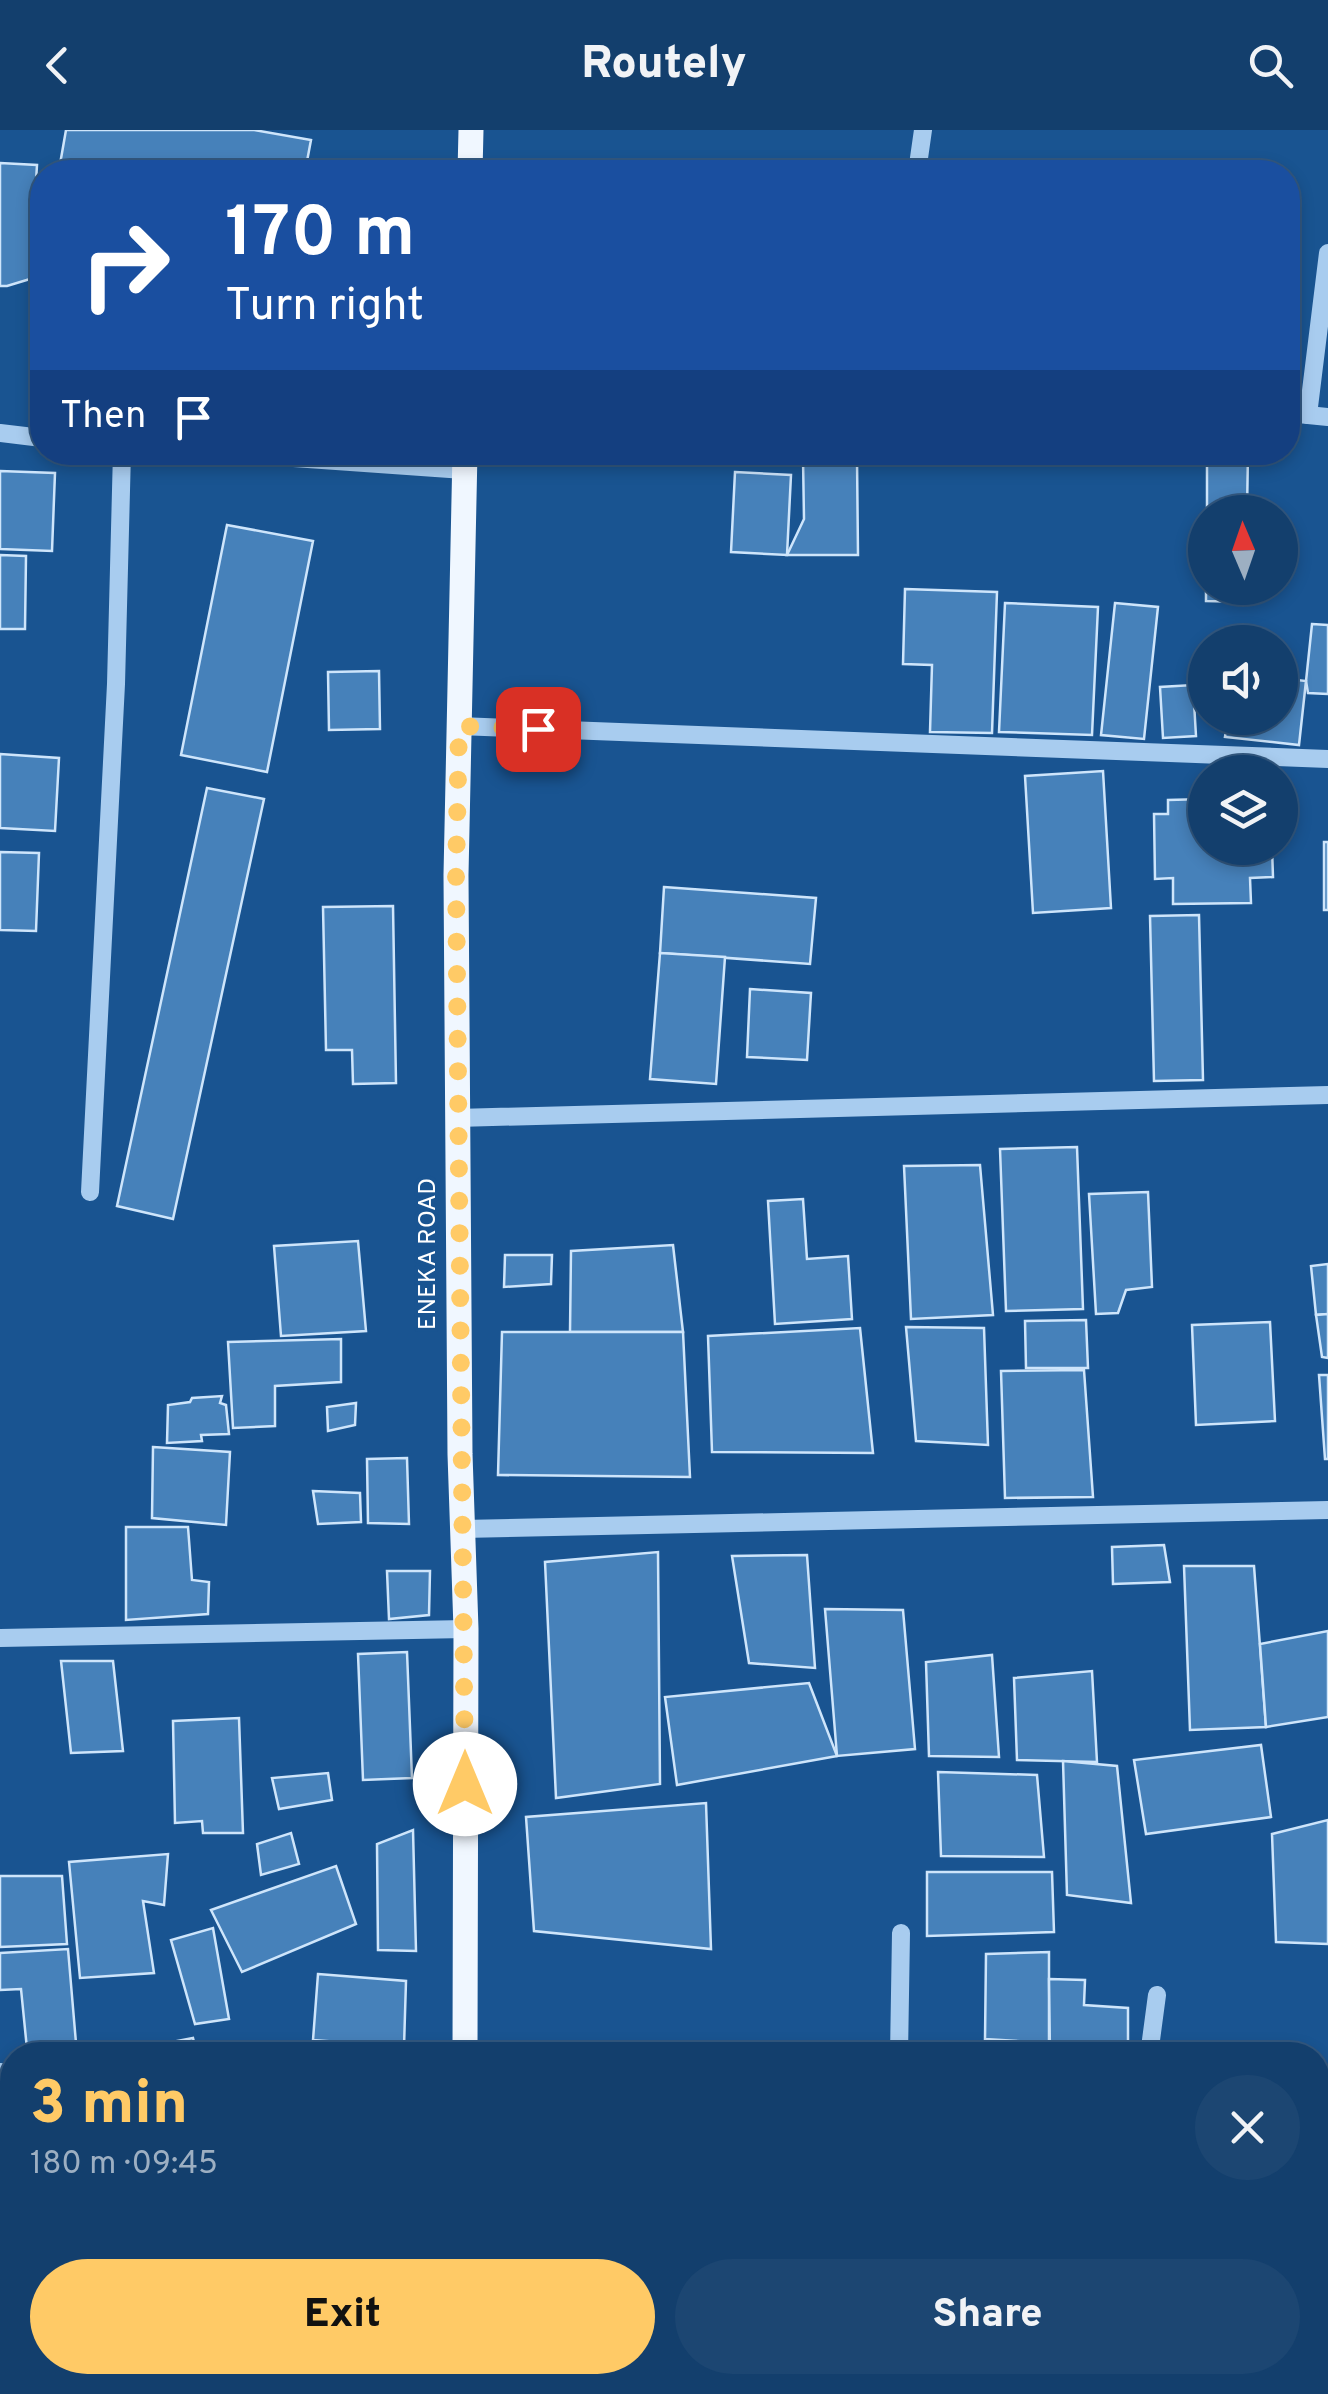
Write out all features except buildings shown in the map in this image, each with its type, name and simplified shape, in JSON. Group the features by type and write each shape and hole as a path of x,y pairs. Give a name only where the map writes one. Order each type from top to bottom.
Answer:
{"main road":[{"path":"470,160 471,130"},
{"name":"ENEKA ROAD","path":"465,465 456,875 466,1629 465,2042"}],"street":[{"path":"919,160 923,130"},
{"path":"1308,415 1328,254"},
{"path":"1300,414 1328,417"},
{"path":"0,433 30,437"},
{"path":"90,1192 116,684 122,465"},
{"path":"459,726 1328,760"},
{"path":"458,1118 1328,1095"},
{"path":"462,1529 1328,1510"},
{"path":"0,1638 466,1629"},
{"path":"899,2042 901,1933"},
{"path":"1151,2042 1157,1995"}],"route":[{"path":"465,1784 456,875 459,726 538,729"}]}
